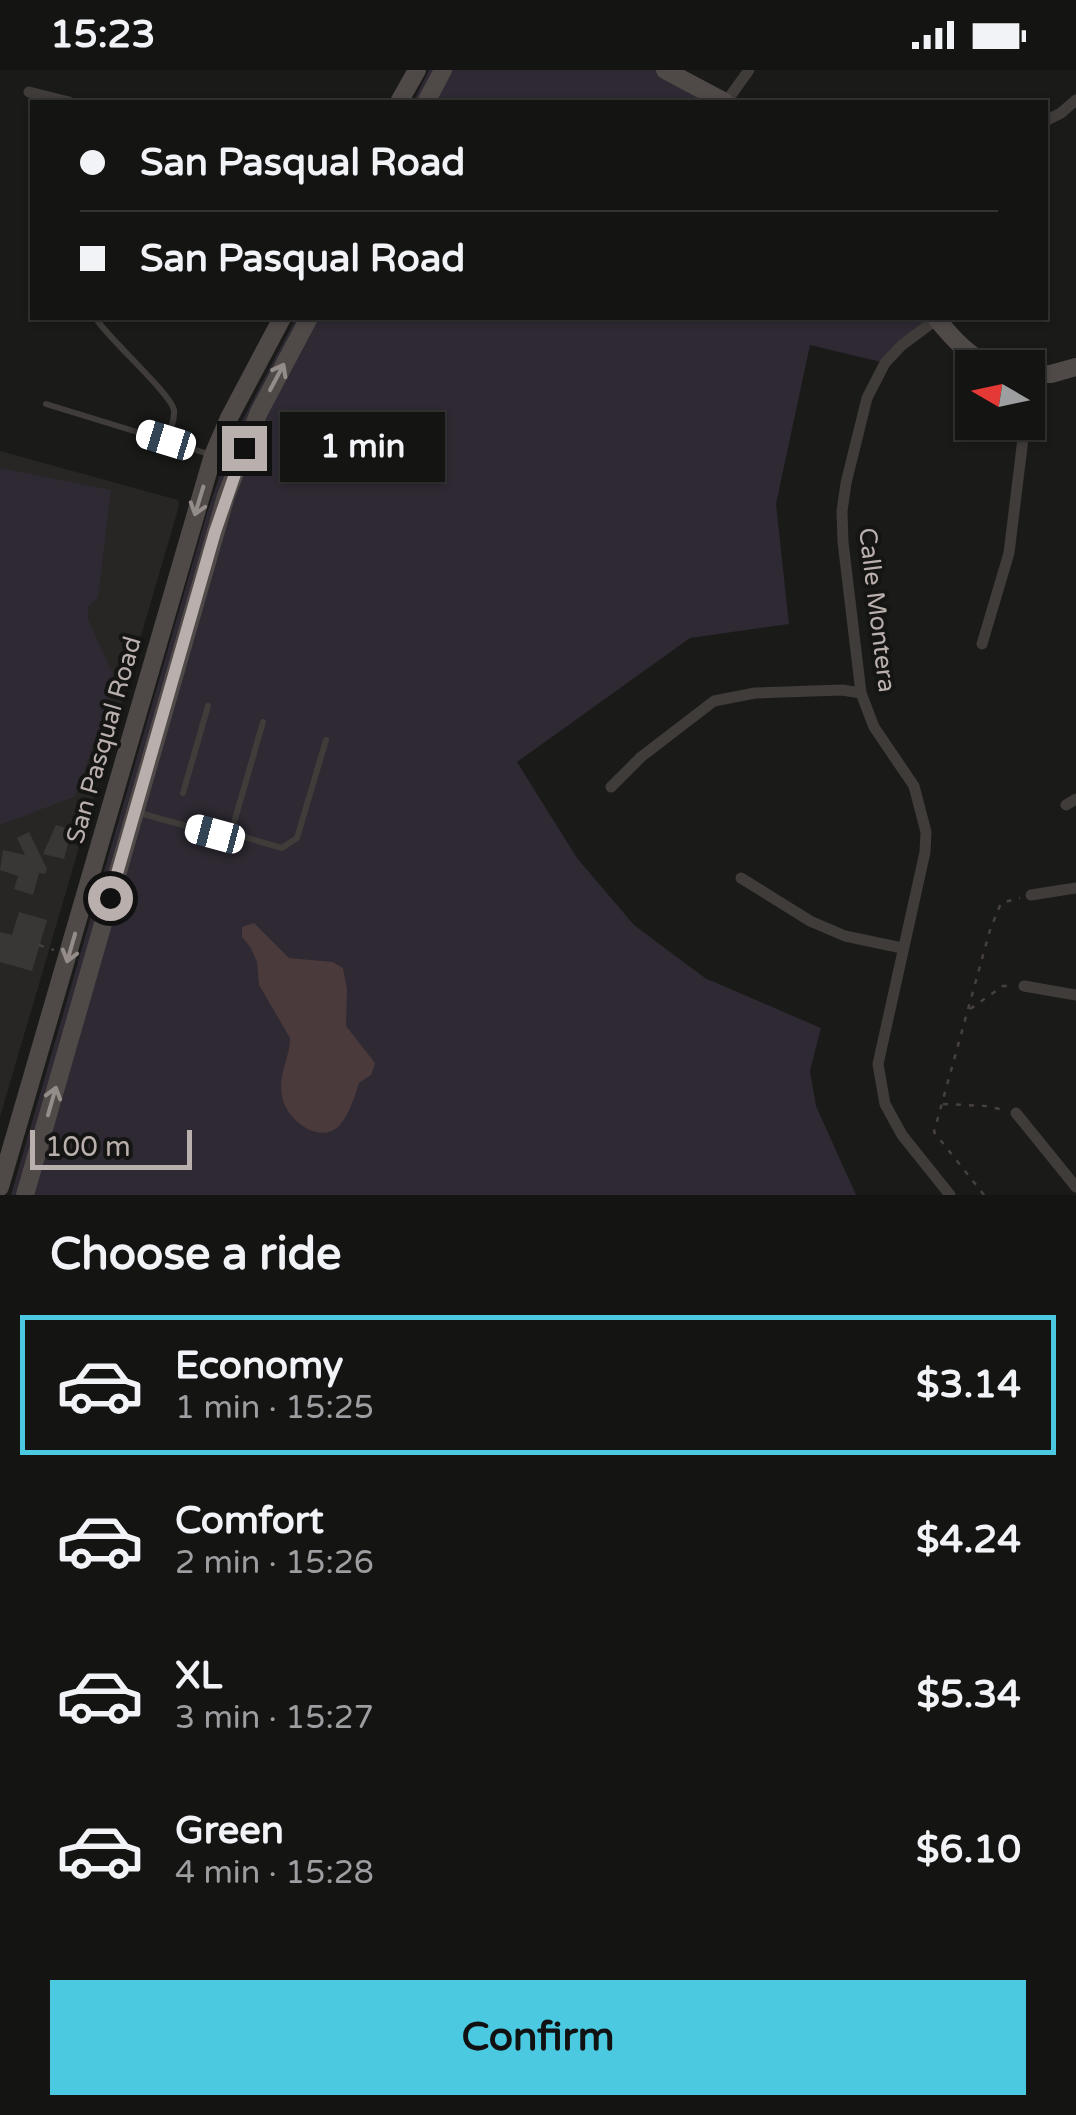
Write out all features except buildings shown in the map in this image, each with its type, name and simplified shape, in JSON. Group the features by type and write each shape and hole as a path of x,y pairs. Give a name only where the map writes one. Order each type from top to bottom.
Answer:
{"main road":[{"path":"400,100 417,70"},
{"path":"427,100 443,70"},
{"path":"664,70 721,100"},
{"name":"San Pasqual Road","path":"0,1187 213,455 281,320"},
{"name":"San Pasqual Road","path":"25,1195 226,496 258,412 308,320"},
{"path":"938,320 966,350"},
{"path":"1045,374 1076,367"}],"street":[{"path":"726,100 749,70"},
{"path":"29,92 61,100"},
{"path":"1048,120 1076,100"},
{"name":"Calle Montera","path":"933,320 884,364 868,398 846,482 842,542 861,693 874,726 914,786 926,832 878,1064 885,1104 902,1136 950,1195"},
{"path":"982,644 1009,553 1023,440"},
{"path":"611,787 641,757 714,701 755,693 861,693"},
{"path":"112,805 135,812"},
{"path":"742,878 810,922 845,936 902,948"},
{"path":"1031,895 1076,888"},
{"path":"1024,986 1076,995"},
{"path":"1016,1113 1076,1187"}],"lane":[{"path":"97,320 173,406 166,440"},
{"path":"46,404 213,455"},
{"path":"182,793 208,706"},
{"path":"231,834 263,722"},
{"path":"135,812 282,848 297,838 326,740"}],"path":[{"path":"984,1195 934,1132 1001,903 1031,895"},
{"path":"39,946 55,950"},
{"path":"969,1010 1003,986 1024,986"},
{"path":"942,1104 986,1106 1016,1113"}],"shaded area":[{"path":"429,70 665,70 720,100 414,100"},
{"path":"295,320 934,320 885,363 810,345 776,504 789,624 690,638 517,762 577,858 634,925 705,978 821,1028 810,1071 816,1106 856,1195 11,1195 208,510 232,440"},
{"path":"0,451 178,500 179,506 0,1117"},
{"path":"0,468 111,490 98,598 88,606 88,619 115,679 74,797 0,825"},
{"path":"254,923 289,958 333,962 343,968 346,1026 375,1063 371,1075 359,1083 343,1122 331,1131 305,1128 283,1100 281,1083 290,1038 259,985 257,962 242,937 242,927"}],"route":[{"path":"110,898 215,532 244,448"}]}
